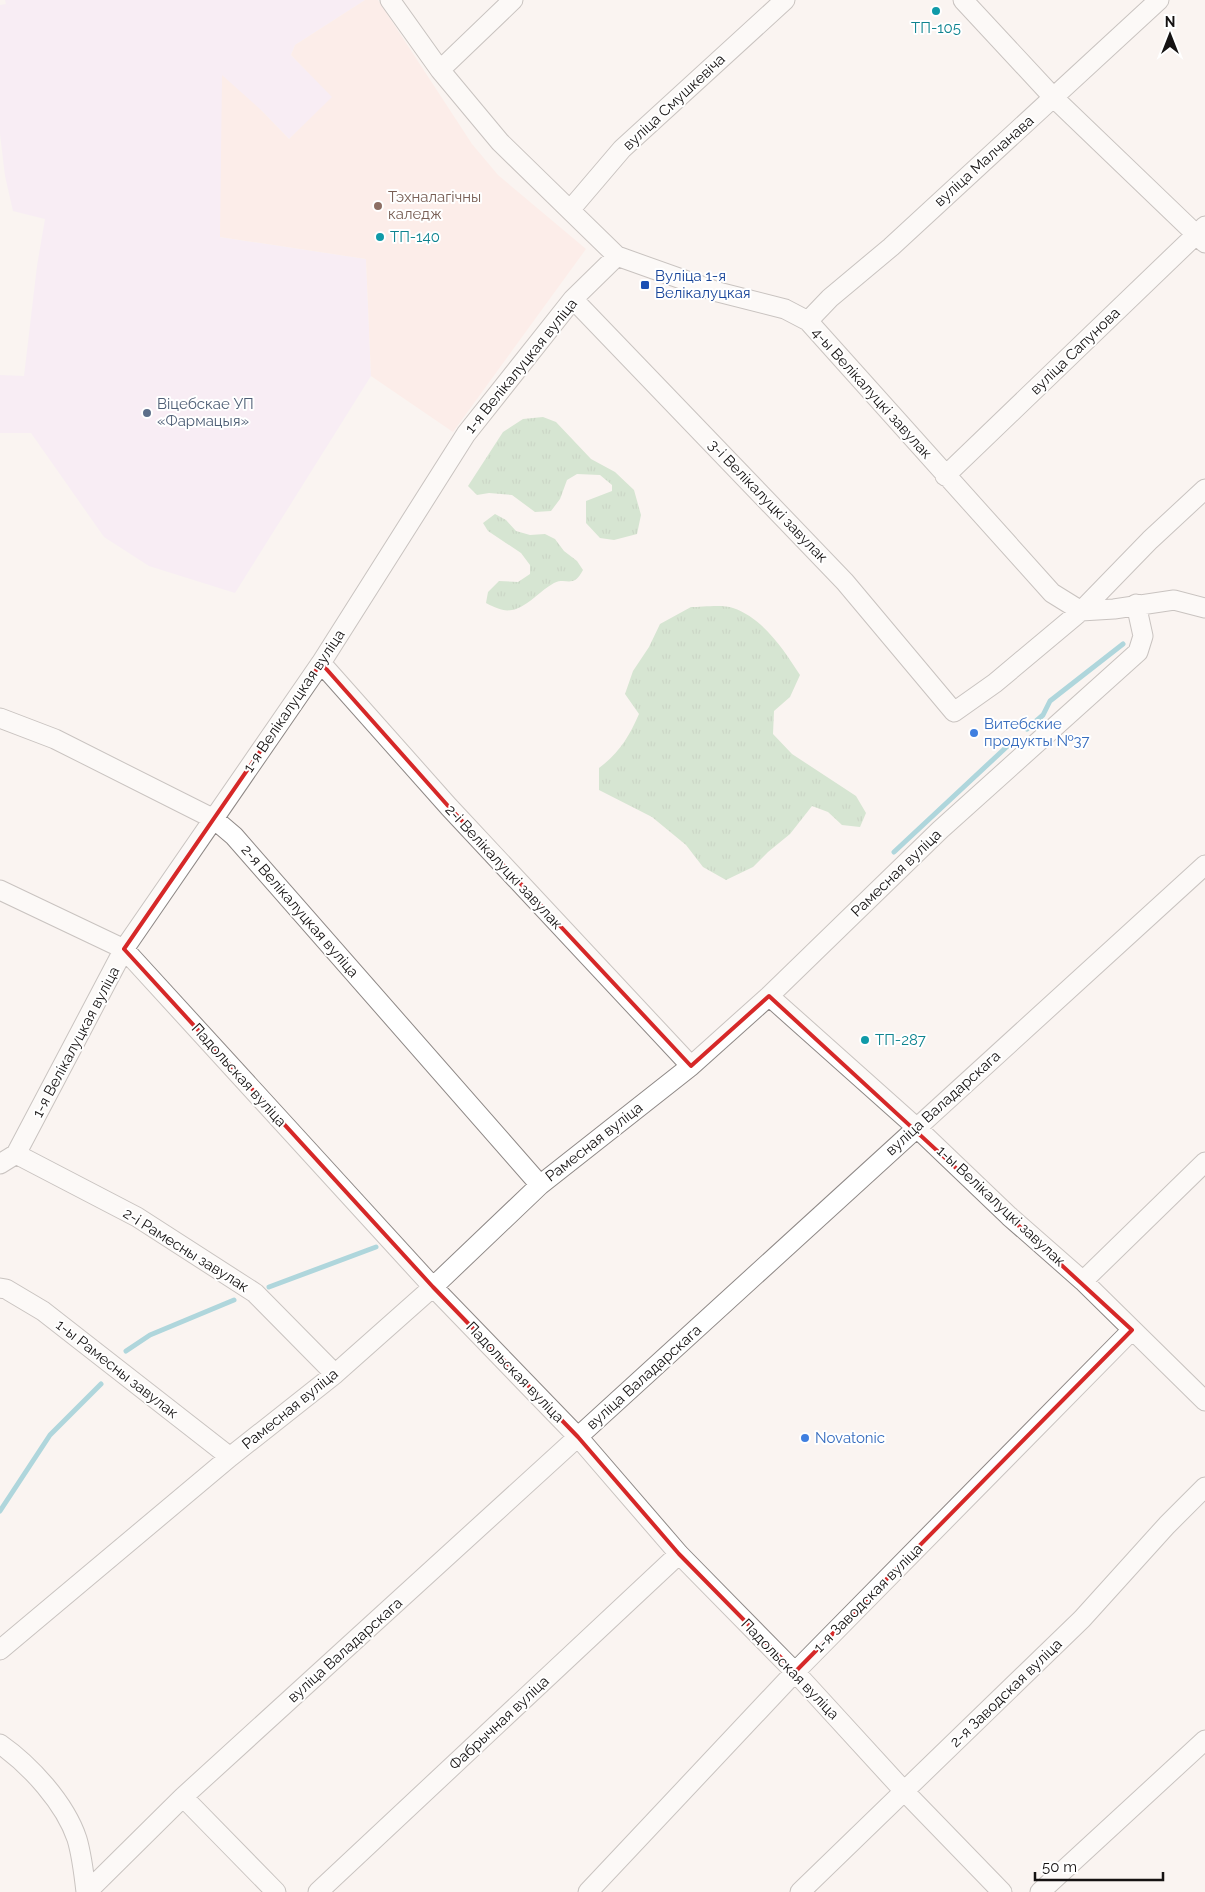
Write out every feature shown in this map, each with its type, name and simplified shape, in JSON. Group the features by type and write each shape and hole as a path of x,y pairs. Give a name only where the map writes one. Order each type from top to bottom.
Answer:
{"street":[{"name":"4-ы Велікалуцкі завулак","path":"390,0 440,70 500,142 616,256 718,292 786,308 808,321 1052,594 1081,611"},
{"path":"440,70 513,0"},
{"name":"вуліца Смушкевіча","path":"570,210 622,149 784,0"},
{"path":"963,0 1054,98 1202,235"},
{"name":"вуліца Малчанава","path":"808,321 830,298 891,247 1159,0"},
{"name":"вуліца Сапунова","path":"945,476 1202,235"},
{"name":"1-я Велікалуцкая вуліца","path":"16,1154 124,949 321,664 466,434 573,300 616,256"},
{"name":"3-і Велікалуцкі завулак","path":"573,300 845,582 954,712 995,683 1081,611"},
{"path":"1081,611 1150,540 1205,489"},
{"path":"1081,611 1114,609 1136,604 1174,600 1205,608"},
{"name":"Рамесная вуліца","path":"0,1650 230,1457 335,1374 433,1287 540,1185 691,1066 769,996 940,830 1138,652 1143,636 1136,604"},
{"name":"2-і Велікалуцкі завулак","path":"321,664 449,808 691,1066"},
{"name":"2-я Велікалуцкая вуліца","path":"0,718 55,739 214,818 234,836 540,1185"},
{"name":"вуліца Валадарскага","path":"86,1892 183,1798 1205,865"},
{"name":"Падольская вуліца","path":"0,890 124,949 433,1287 578,1437 679,1554 795,1672 904,1791 1002,1892"},
{"name":"1-ы Велікалуцкі завулак","path":"769,996 917,1128 1009,1216 1083,1281 1205,1401"},
{"path":"0,1164 16,1154"},
{"name":"2-і Рамесны завулак","path":"16,1154 136,1217 255,1293 335,1374"},
{"path":"1083,1281 1205,1162"},
{"name":"1-ы Рамесны завулак","path":"0,1288 6,1289 43,1311 230,1457"},
{"name":"1-я Заводская вуліца","path":"588,1892 795,1672 1132,1330"},
{"name":"2-я Заводская вуліца","path":"800,1892 1082,1619 1167,1525 1205,1487"},
{"name":"Фабрычная вуліца","path":"318,1892 679,1554"},
{"path":"1040,1892 1205,1740"},
{"path":"0,1744 42,1782 68,1820 81,1856 86,1892"},
{"path":"183,1798 276,1892"}],"highlighted area":[{"path":"321,663 449,807 691,1066 769,996 1132,1330 795,1672 679,1554 578,1437 433,1287 124,949"}],"shaded area":[{"path":"5,0 365,0 295,45 291,55 333,97 289,139 261,110 220,237 366,259 371,376 235,593 149,566 104,537 31,433 0,433 0,375 24,376 37,266 45,219 13,211 5,176 0,134 0,5 6,4"},
{"name":"Тэхналагічны каледж","path":"365,0 378,0 472,144 498,175 586,249 453,432 371,376 366,259 220,237 222,75 261,110 289,139 332,97 291,55 295,45"}],"green space":[{"path":"543,417 556,422 591,459 615,472 634,490 641,515 637,534 614,540 600,538 586,523 586,501 612,491 612,485 600,475 577,474 567,480 560,499 551,511 535,512 512,495 489,493 477,495 468,486 503,432 523,419"},
{"path":"495,514 506,520 516,531 530,535 545,534 555,539 564,551 577,561 583,570 579,576 573,581 554,583 526,604 516,609 504,610 486,603 488,592 499,581 518,582 530,574 530,565 521,553 488,531 483,523"},
{"path":"718,606 733,608 754,619 780,645 800,675 790,697 774,711 773,734 792,754 856,796 866,813 860,827 842,825 828,812 812,806 790,834 753,867 726,880 703,867 686,845 652,817 599,790 599,768 623,744 639,714 625,694 633,671 649,647 660,624 691,607"}],"waterway":[{"path":"1027,729 1043,715 1050,701 1123,644"},
{"path":"894,852 1014,740"},
{"path":"269,1287 376,1247"},
{"path":"126,1351 150,1335 234,1300"},
{"path":"0,1511 50,1435 101,1384"}],"place":[{"name":"ТП-105","path":"936,11"},
{"name":"Тэхналагічны каледж","path":"378,206"},
{"name":"ТП-140","path":"380,237"},
{"name":"Вуліца 1-я Велікалуцкая","path":"645,285"},
{"name":"Віцебскае УП «Фармацыя»","path":"147,413"},
{"name":"Витебские продукты №37","path":"974,733"},
{"name":"ТП-287","path":"865,1040"},
{"name":"Novatonic","path":"805,1438"}]}
